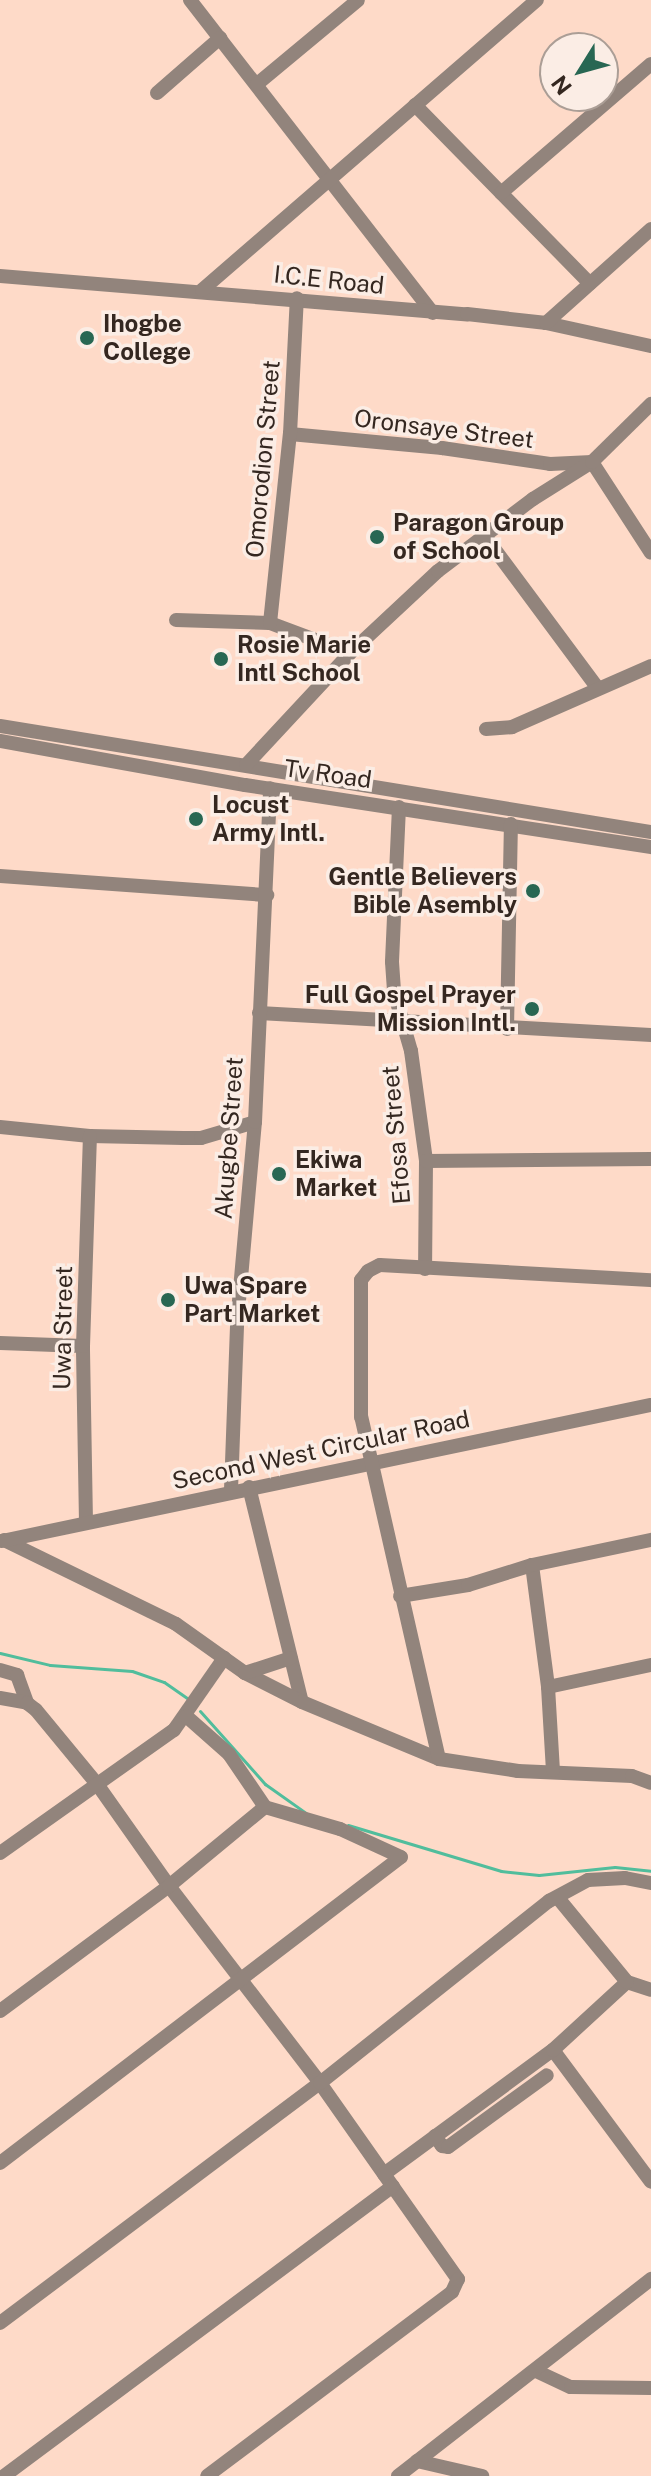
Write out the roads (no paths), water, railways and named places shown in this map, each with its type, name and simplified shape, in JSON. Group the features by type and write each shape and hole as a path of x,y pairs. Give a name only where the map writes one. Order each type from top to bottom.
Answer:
{"street":[{"path":"190,0 433,313"},
{"path":"257,84 358,0"},
{"path":"202,290 537,0"},
{"path":"157,93 220,38"},
{"path":"501,193 651,64"},
{"path":"415,105 590,284"},
{"path":"546,323 651,229"},
{"name":"I.C.E Road","path":"0,276 297,298 546,323 651,346"},
{"name":"Omorodion Street","path":"270,623 290,434 297,298"},
{"path":"246,765 350,653 438,571 484,535 592,462 651,404"},
{"name":"Oronsaye Street","path":"290,434 442,448 550,464 592,462"},
{"path":"592,462 651,553"},
{"path":"484,535 597,687"},
{"path":"176,620 270,623 350,653"},
{"path":"486,729 512,727 597,687 651,666"},
{"name":"Tv Road","path":"0,726 651,832"},
{"name":"Tv Road","path":"0,741 270,788 651,847"},
{"path":"182,755 182,773"},
{"name":"Akugbe Street","path":"231,1490 237,1323 255,1122 270,788"},
{"name":"Efosa Street","path":"399,807 392,962 394,992 404,1021 426,1161 425,1269"},
{"path":"507,1029 511,824"},
{"path":"0,876 267,895"},
{"path":"259,1013 651,1035"},
{"path":"0,1127 90,1136 201,1138 255,1122"},
{"name":"Uwa Street","path":"86,1522 83,1346 90,1136"},
{"path":"426,1161 651,1159"},
{"path":"439,1759 361,1417 361,1280 368,1271 380,1265 651,1280"},
{"path":"0,1343 83,1346"},
{"name":"Second West Circular Road","path":"2,1541 231,1490 651,1405"},
{"path":"249,1487 302,1702"},
{"path":"400,1596 468,1585 532,1565 651,1540"},
{"path":"2,1541 176,1624 245,1673 302,1702 439,1759 518,1771 553,1770 632,1776 651,1783"},
{"path":"532,1565 548,1687 553,1770"},
{"path":"0,1853 174,1730 224,1658"},
{"path":"245,1673 291,1658"},
{"path":"548,1687 651,1665"},
{"path":"0,1670 20,1679 27,1703 97,1784 169,1886 320,2083 447,2258 458,2279 457,2287 207,2476"},
{"path":"0,1698 27,1703"},
{"path":"0,2163 401,1857 340,1829 265,1807 229,1754 186,1716"},
{"path":"0,2011 169,1886 265,1807"},
{"path":"0,2323 320,2083 549,1901 588,1880 625,1878 651,1883"},
{"path":"558,1898 627,1982 651,1990"},
{"path":"4,2476 389,2180 435,2136 553,2050 627,1982"},
{"path":"553,2050 651,2182"},
{"path":"435,2136 442,2146 448,2147 547,2075"},
{"path":"398,2476 651,2279"},
{"path":"536,2371 571,2387 651,2388"},
{"path":"417,2461 482,2476"}],"waterway":[{"path":"0,1653 50,1665 132,1671 164,1682 187,1698"},
{"path":"200,1711 265,1784 306,1813"},
{"path":"348,1825 501,1871 539,1875 615,1867 651,1871"}],"place":[{"name":"Ihogbe College","path":"87,338"},
{"name":"Paragon Group of School","path":"377,537"},
{"name":"Rosie Marie Intl School","path":"221,659"},
{"name":"Locust Army Intl.","path":"196,819"},
{"name":"Gentle Believers Bible Asembly","path":"533,891"},
{"name":"Full Gospel Prayer Mission Intl.","path":"532,1009"},
{"name":"Ekiwa Market","path":"279,1174"},
{"name":"Uwa Spare Part Market","path":"168,1300"}]}
